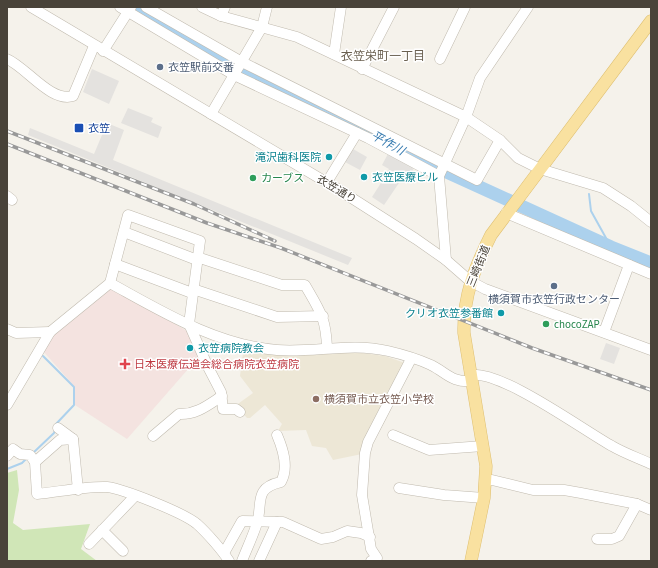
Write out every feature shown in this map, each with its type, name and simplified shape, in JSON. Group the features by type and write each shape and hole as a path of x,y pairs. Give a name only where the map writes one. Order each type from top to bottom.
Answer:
{"main road":[{"name":"三崎街道","path":"471,561 484,498 486,480 483,446 464,333 463,314 475,265 490,235 651,21"}],"street":[{"name":"衣笠通り","path":"31,7 94,46 327,182 416,239 446,260 470,281 485,289 651,350"},
{"path":"146,7 242,62 477,180 500,140"},
{"path":"202,7 223,12 262,27 297,37 466,117 500,140 518,158 540,169 603,188 631,206 651,222"},
{"path":"212,114 262,27 267,7"},
{"path":"334,54 341,7"},
{"path":"362,69 394,7"},
{"path":"440,59 465,7"},
{"path":"446,260 438,182 439,176 446,165 480,78 528,7"},
{"path":"103,51 127,9 235,74 357,133 439,176"},
{"path":"7,59 52,92 67,98 73,96 94,46"},
{"path":"327,182 357,133"},
{"path":"506,213 651,274"},
{"path":"7,405 50,332 110,283 128,215 200,241 189,324 222,396 223,409 236,409 240,412"},
{"path":"124,232 197,258 282,285 305,285 323,316 326,327 327,348"},
{"path":"115,264 193,291 276,317 323,316"},
{"path":"604,332 629,265"},
{"path":"110,283 173,318 227,340 277,350 347,346 388,351 431,365 453,380 462,382 471,378 489,378 527,393 614,448 651,464"},
{"path":"7,329 16,332 50,332"},
{"path":"377,560 371,549 362,495 365,453 368,442 411,359"},
{"path":"153,436 179,414 189,415 204,408 222,396"},
{"path":"58,428 73,439 78,490"},
{"path":"242,561 258,521 260,497 271,484 281,482 284,476 285,455 277,435"},
{"path":"393,435 429,450 483,446"},
{"path":"35,462 60,440 73,439"},
{"path":"7,456 13,449 20,454 30,455 35,462 37,494 107,487 135,496 178,513 197,524 227,557 242,521 283,522 321,539 332,537 347,531 361,533 370,537"},
{"path":"486,480 492,480 533,490 570,491 637,504 651,510"},
{"path":"399,488 444,495 484,498"},
{"path":"88,544 135,496"},
{"path":"597,539 612,539 619,536 637,504"},
{"path":"259,561 277,522"},
{"path":"102,530 123,551"}],"shaded area":[{"path":"92,69 119,81 109,104 83,92"},
{"path":"128,108 153,118 151,122 162,127 158,138 121,123"},
{"path":"107,123 124,130 113,160 352,258 348,265 28,135 30,128 94,154"},
{"path":"353,149 367,157 360,170 345,162"},
{"path":"389,152 415,166 405,183 386,173 389,169 382,165"},
{"path":"386,175 399,183 384,205 372,197"},
{"name":"日本医療伝道会総合病院衣笠病院","path":"113,287 192,334 203,361 189,368 127,439 75,405 75,387 43,351 52,337 77,314"},
{"path":"606,343 620,348 614,364 600,359"},
{"name":"横須賀市立衣笠小学校","path":"244,346 346,351 385,356 405,363 362,454 333,460 326,448 312,446 306,430 278,431 282,424 265,405 250,418 247,418 235,406 253,393 240,376"}],"green space":[{"path":"17,470 19,490 13,523 23,530 90,524 81,549 97,561 7,561 7,473"}],"waterway":[{"name":"平作川","path":"133,7 228,65 319,105 381,140"},
{"name":"平作川","path":"405,153 611,247 651,263"},
{"path":"589,194 591,211 611,247"},
{"path":"43,356 74,387 74,405 56,424"},
{"path":"33,453 54,433 55,430"},
{"path":"7,469 22,463 27,458"}],"railway":[{"path":"7,131 194,204 275,241"},
{"path":"7,144 207,223 281,248 532,348 651,390"}],"place":[{"name":"衣笠駅前交番","path":"160,67"},
{"name":"衣笠","path":"79,128"},
{"name":"滝沢歯科医院","path":"329,157"},
{"name":"衣笠医療ビル","path":"364,177"},
{"name":"カーブス","path":"253,178"},
{"name":"横須賀市衣笠行政センター","path":"554,286"},
{"name":"クリオ衣笠参番館","path":"501,313"},
{"name":"chocoZAP","path":"546,324"},
{"name":"衣笠病院教会","path":"190,348"},
{"name":"日本医療伝道会総合病院衣笠病院","path":"125,364"},
{"name":"横須賀市立衣笠小学校","path":"316,399"}],"district":[{"name":"衣笠栄町一丁目","path":"383,56"}]}
